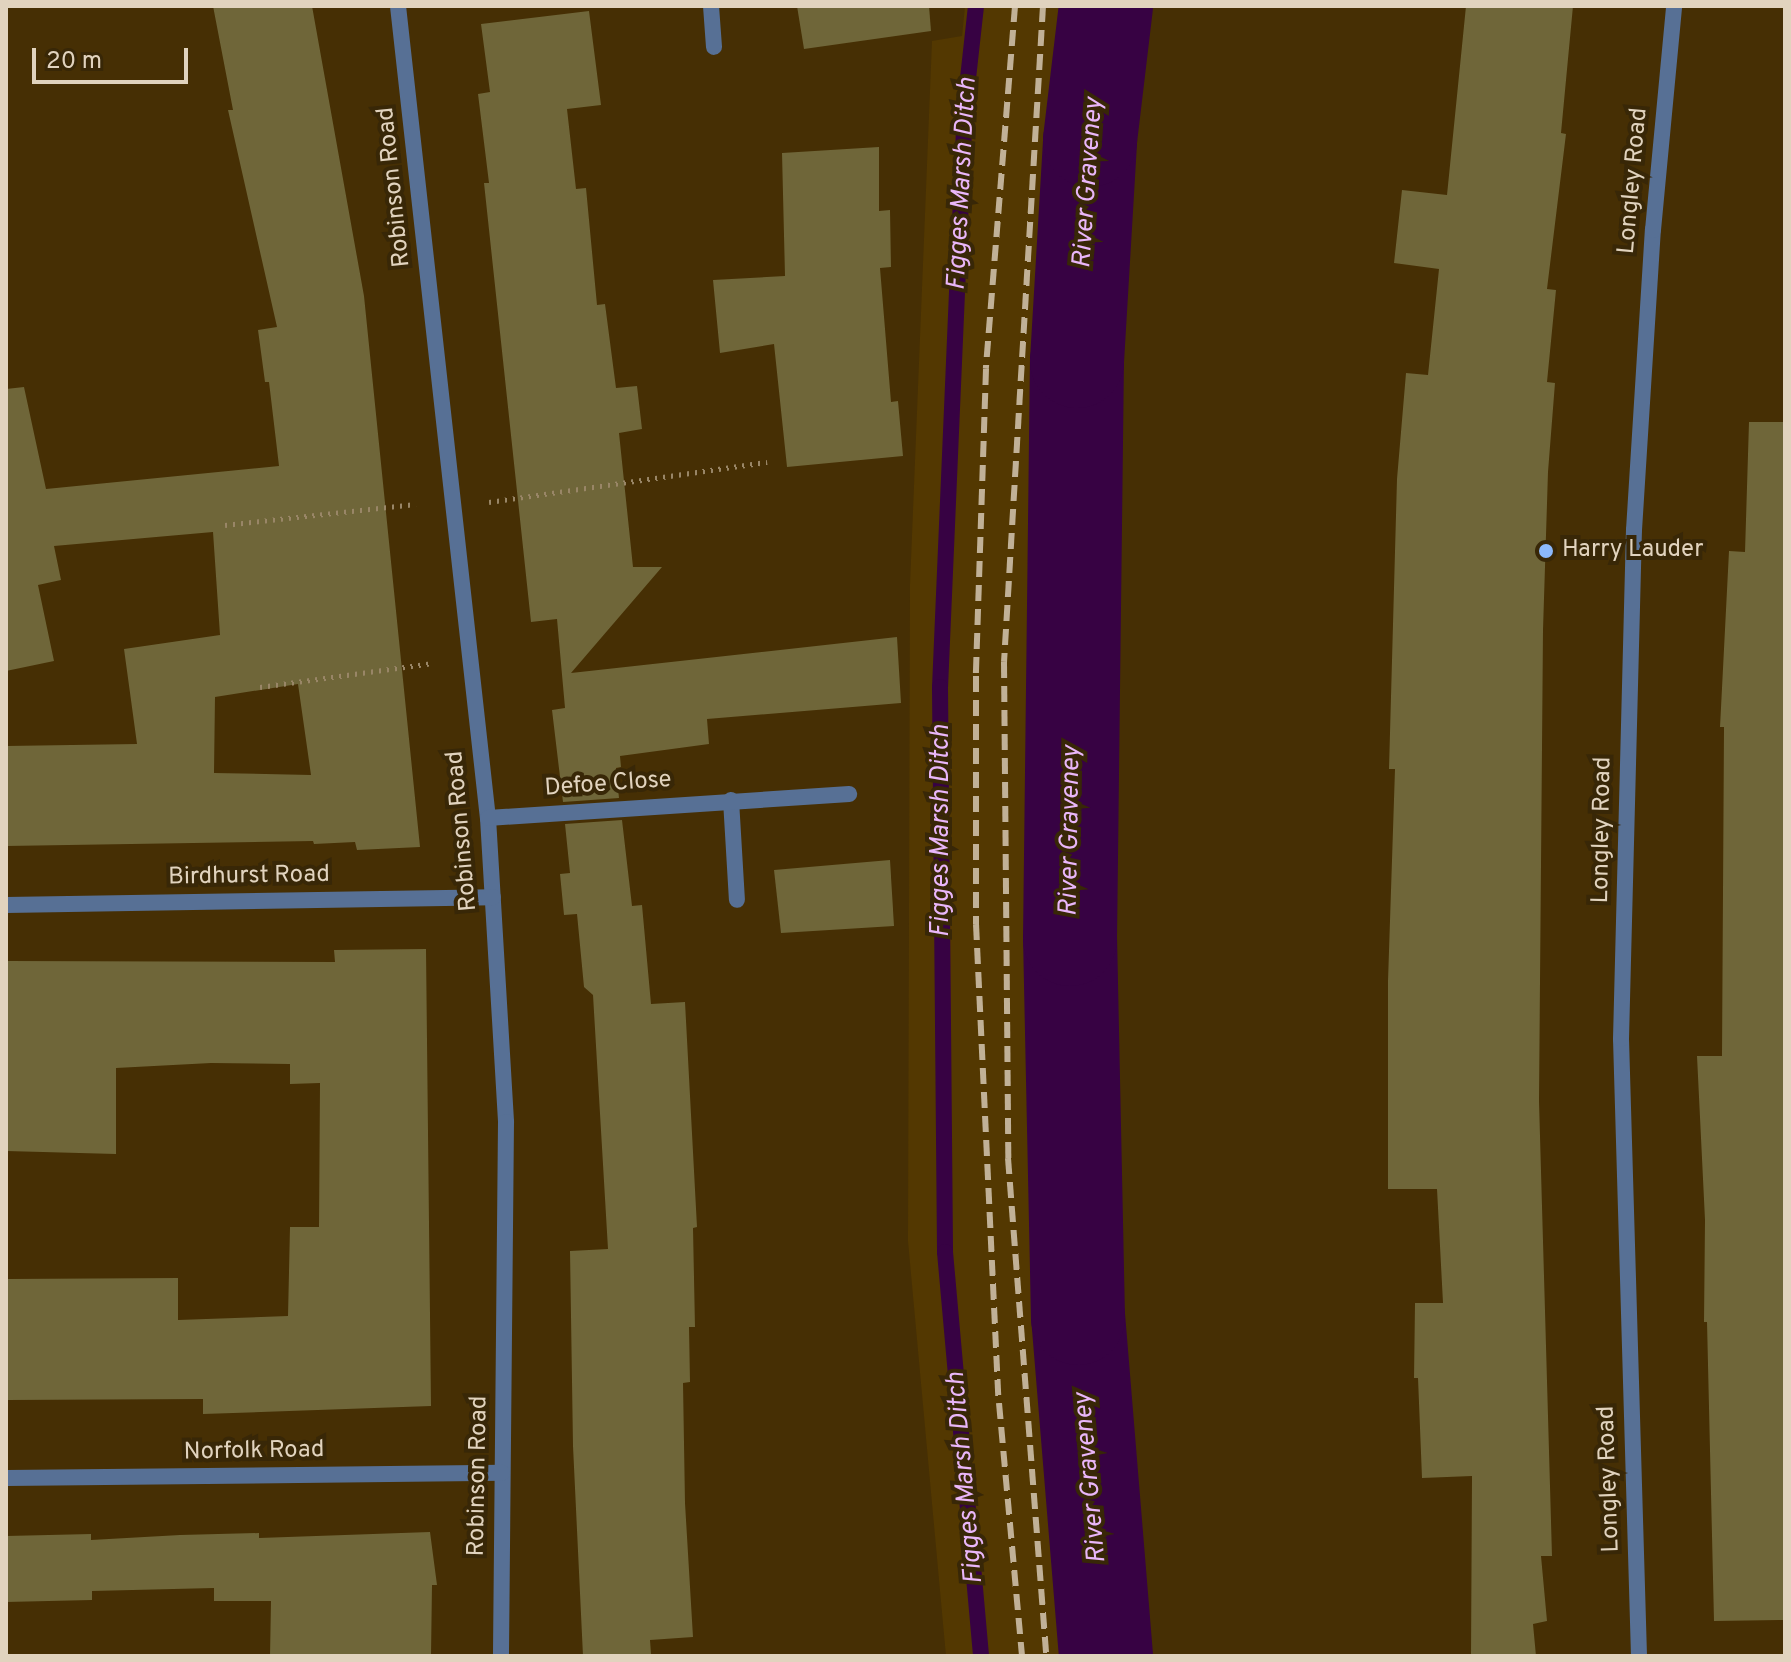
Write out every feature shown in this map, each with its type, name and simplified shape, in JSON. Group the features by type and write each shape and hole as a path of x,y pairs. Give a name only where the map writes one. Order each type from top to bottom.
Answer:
{"street":[{"name":"Robinson Road","path":"398,6 488,818 493,897 506,1122 501,1656"},
{"path":"711,6 714,47"},
{"name":"Longley Road","path":"1639,1656 1621,1039 1634,530 1653,230 1674,6"},
{"name":"Defoe Close","path":"488,818 849,794"},
{"path":"731,800 737,900"},
{"name":"Birdhurst Road","path":"6,905 493,897"},
{"name":"Norfolk Road","path":"6,1478 502,1473"}],"path":[{"path":"489,502 767,462"},
{"path":"225,525 416,504"},
{"path":"260,687 433,663"}],"shaded area":[{"path":"965,6 1131,6 1108,301 1098,565 1095,895 1120,1496 1128,1587 1133,1587 1140,1656 946,1656 908,1241 910,585 932,41 962,36"}],"building":[{"path":"213,6 312,6 364,296 420,847 357,850 355,842 314,844 313,841 6,846 6,746 137,744 124,649 220,635 213,532 54,546 61,580 38,585 54,661 6,671 6,389 24,387 46,489 279,466 269,382 265,382 258,330 277,327 228,110 233,110","holes":["298,684 311,775 214,773 215,697"]},
{"path":"797,6 929,6 931,31 804,49"},
{"path":"1466,6 1573,6 1561,133 1566,134 1547,289 1556,290 1547,382 1555,383 1548,472 1543,630 1539,1101 1552,1556 1541,1556 1547,1621 1533,1624 1536,1656 1471,1656 1472,1476 1422,1478 1418,1378 1414,1378 1415,1303 1443,1303 1437,1189 1388,1189 1388,981 1395,769 1389,769 1397,479 1406,373 1428,375 1439,269 1394,263 1402,190 1447,195"},
{"path":"589,11 601,105 567,109 576,189 586,188 597,305 605,304 616,388 637,386 642,429 619,433 633,567 662,567 571,673 897,637 901,703 707,719 709,744 620,756 621,767 616,768 619,798 563,802 552,710 565,708 557,619 531,622 484,183 489,183 478,94 490,92 481,24"},
{"path":"879,147 879,211 890,210 891,267 880,268 891,402 898,401 903,456 787,467 774,344 720,353 713,280 785,276 782,153"},
{"path":"1749,422 1785,422 1785,1620 1714,1621 1707,1322 1704,1322 1705,1220 1697,1056 1722,1056 1724,727 1720,727 1729,551 1745,552"},
{"path":"622,820 632,906 642,905 651,1004 685,1002 697,1227 693,1228 695,1327 689,1327 690,1382 683,1383 685,1503 693,1637 650,1640 651,1654 583,1656 573,1446 570,1251 608,1249 593,995 584,987 577,914 564,915 560,874 570,873 565,824"},
{"path":"890,860 894,926 781,933 774,870"},
{"path":"426,949 431,1406 203,1414 203,1399 6,1400 8,1279 178,1278 178,1320 288,1316 290,1227 319,1227 320,1083 290,1084 290,1064 211,1063 116,1068 116,1154 6,1151 6,961 335,962 334,950"},
{"path":"430,1532 437,1585 432,1585 431,1656 270,1656 271,1601 214,1601 214,1588 92,1591 92,1600 6,1602 6,1536 91,1534 91,1540 259,1533 259,1538"}],"waterway":[{"name":"Figges Marsh Ditch","path":"976,6 965,106 940,687 945,1252 981,1656"},
{"name":"River Graveney","path":"1106,6 1090,140 1077,361 1070,939 1078,1318 1106,1656"}],"railway":[{"path":"1015,6 986,369 976,676 976,924 999,1403 1022,1656"},
{"path":"1043,6 1004,662 1008,1158 1046,1656"}],"place":[{"name":"Harry Lauder","path":"1546,551"}]}
